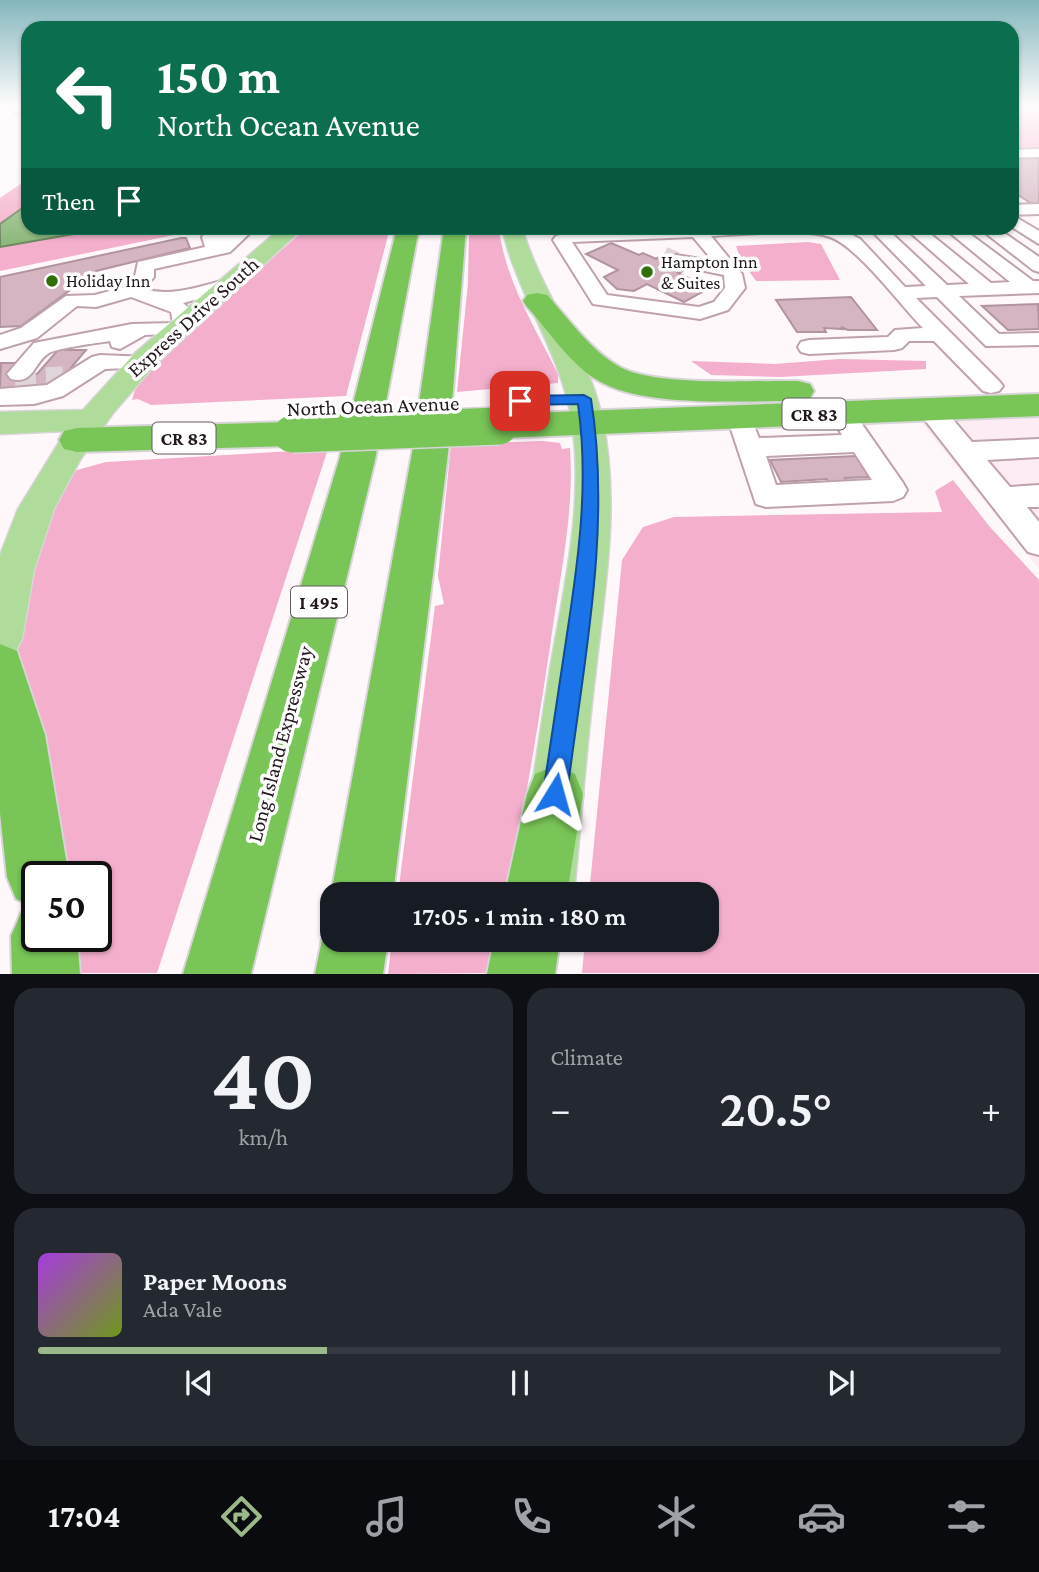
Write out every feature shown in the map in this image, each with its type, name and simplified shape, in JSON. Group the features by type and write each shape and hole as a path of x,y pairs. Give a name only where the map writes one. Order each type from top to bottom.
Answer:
{"highway":[{"name":"Long Island Expressway","path":"217,974 356,460 406,235"},
{"path":"364,882 430,453 454,235"},
{"path":"537,301 588,358 625,382 667,389 833,402"},
{"name":"North Ocean Avenue","path":"84,430 833,402 991,386 1039,384"},
{"name":"North Ocean Avenue","path":"586,411 744,432 833,402 930,409 1039,405"},
{"path":"0,668 18,735 36,861"},
{"path":"538,882 555,794"},
{"path":"45,952 46,974"},
{"path":"349,974 353,952"},
{"path":"521,974 525,952"}],"main road":[{"name":"Express Drive South","path":"0,639 8,591 25,533 47,483 84,430 140,362 285,235"},
{"path":"514,235 521,265 537,301 580,384 586,411 592,516 555,794 547,882"},
{"name":"North Ocean Avenue","path":"0,423 84,430"},
{"name":"North Ocean Avenue","path":"0,442 84,430"},
{"path":"539,974 541,952"}],"lane":[{"path":"1019,154 1039,153"},
{"path":"1019,225 1039,239"},
{"path":"599,235 562,240 600,300 699,313 721,306 735,288 729,270 699,235"},
{"path":"646,235 652,246 670,258 729,270"},
{"path":"839,235 854,243 991,386"},
{"path":"884,235 994,341 1039,339"},
{"path":"922,235 986,289"},
{"path":"961,235 1036,292"},
{"path":"996,235 1039,267"},
{"path":"131,290 145,277 144,266 214,250"},
{"path":"45,321 72,323 104,318 164,293 180,274 178,258"},
{"path":"0,342 21,337 73,300 96,301 131,290 182,297 225,286"},
{"path":"900,293 986,289 1036,292"},
{"path":"1012,340 974,302 1036,292"},
{"path":"140,362 100,362 35,377 42,348 132,330 179,325 177,306 164,293"},
{"path":"100,362 132,330"},
{"path":"808,347 894,343 903,335 941,334"},
{"path":"833,402 893,489 766,496 744,432 861,443"},
{"path":"930,409 1039,542"},
{"path":"965,452 1039,449"},
{"path":"1002,498 1039,496"}],"shaded area":[{"path":"21,184 21,209 0,224 0,198"},
{"path":"21,209 21,235 68,235 0,247 0,224"},
{"path":"68,235 174,235 0,271 0,247"},
{"path":"298,235 388,235 346,396 151,405 138,399 132,400 135,390 151,368"},
{"path":"469,235 500,235 514,285 558,374 558,383 457,392 468,283"},
{"path":"808,242 821,244 840,280 756,281 741,260 736,246"},
{"path":"839,359 926,361 926,369 780,377 711,375 691,361 775,364"},
{"path":"1039,418 1039,569 921,422"},
{"path":"543,441 560,443 562,449 570,448 569,512 564,555 510,882 400,882 435,606 444,604 438,576 451,444"},
{"path":"328,449 157,973 55,973 54,952 112,952 112,861 45,861 15,652 31,557 72,474 77,470 106,462"},
{"path":"953,480 990,527 1039,580 1039,973 582,973 584,952 719,952 719,882 590,882 622,560 643,527 674,517 942,512 935,491"},
{"path":"391,952 498,952 494,973 388,974"}],"building":[{"path":"1019,156 1039,156 1039,204 1032,204 1019,196"},
{"name":"Holiday Inn","path":"186,238 190,248 96,271 89,276 108,278 96,286 77,285 21,326 0,327 0,277"},
{"name":"Hampton Inn & Suites","path":"611,243 656,259 671,251 683,257 668,265 683,271 678,273 709,288 684,302 647,284 634,291 617,289 604,277 618,270 586,254"},
{"path":"851,297 877,330 848,330 841,327 843,329 824,328 826,332 797,332 776,300"},
{"path":"1038,304 1039,329 1008,330 982,306"},
{"path":"58,350 86,350 55,387 0,388 1,363 19,363 10,374 37,374"},
{"path":"856,456 869,477 845,478 848,482 829,483 827,479 781,482 770,460"}],"tunnel":[{"path":"664,255 676,260"},
{"path":"15,379 63,377"}],"place":[{"name":"Hampton Inn & Suites","path":"647,272"},
{"name":"Holiday Inn","path":"52,281"}],"route":[{"path":"520,401 584,399 590,436 592,516 586,578 555,794"}]}
